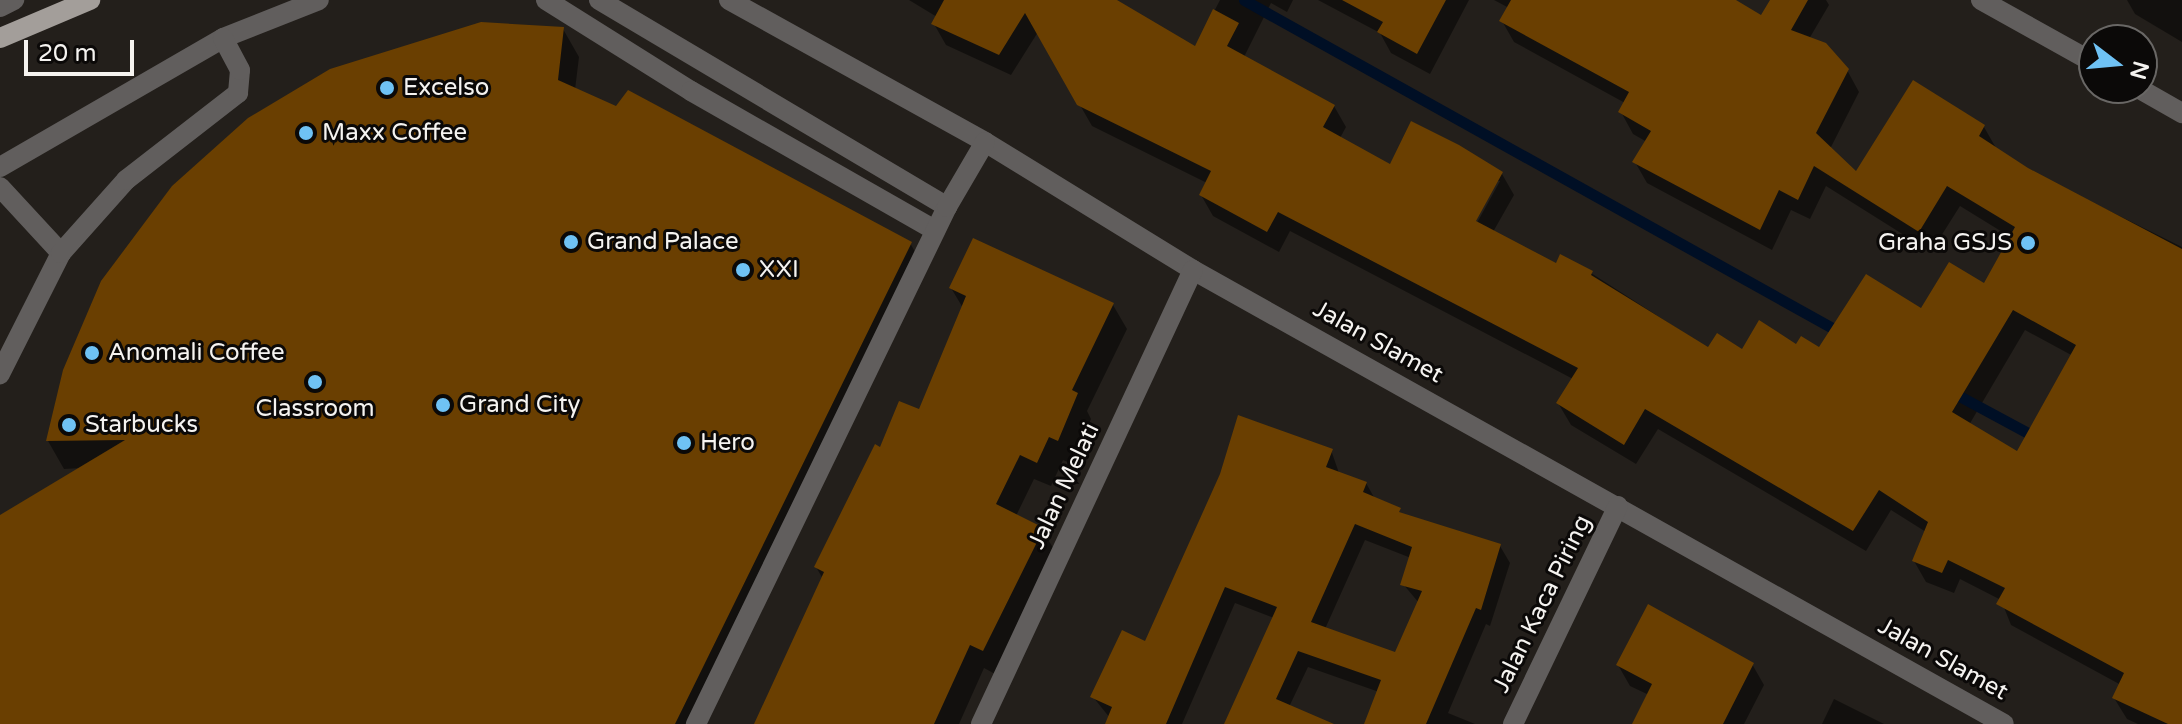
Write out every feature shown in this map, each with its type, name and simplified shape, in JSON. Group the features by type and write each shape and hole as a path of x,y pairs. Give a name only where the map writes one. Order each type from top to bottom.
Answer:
{"main road":[{"path":"0,38 90,0"}],"street":[{"path":"0,7 14,0"},
{"path":"0,167 223,38 319,0"},
{"path":"546,0 691,91 935,230"},
{"path":"599,0 947,207"},
{"name":"Jalan Slamet","path":"729,0 985,142 1193,270 2004,724"},
{"path":"1981,0 2078,54"},
{"path":"0,374 61,253 126,180 238,93 240,70 223,38"},
{"path":"2158,99 2182,113"},
{"path":"696,724 935,230 985,142"},
{"path":"0,187 61,253"},
{"name":"Jalan Melati","path":"981,724 1193,270"},
{"name":"Jalan Kaca Piring","path":"1513,724 1618,506"}],"building":[{"path":"944,0 1117,0 1195,46 1213,9 1239,23 1227,46 1335,105 1323,127 1390,164 1411,121 1503,172 1476,221 1556,263 1560,254 1593,271 1591,275 1708,347 1717,333 1742,349 1759,320 1796,344 1801,336 1819,347 1866,274 1921,308 1949,262 1984,283 2015,227 1947,186 1919,232 1814,166 1798,200 1779,190 1760,230 1632,162 1651,131 1618,112 1629,92 1499,21 1511,0 1736,0 1761,15 1770,0 1808,0 1791,30 1826,43 1849,69 1816,133 1856,171 1913,80 1985,125 1979,136 2028,168 2182,249 2182,724 2168,724 2112,698 2124,673 1996,604 2005,588 1948,560 1942,573 1912,561 1928,522 1879,490 1853,531 1645,409 1624,445 1556,403 1578,368 1278,212 1267,232 1199,195 1211,171 1077,105 1025,13 999,55 931,24","holes":["2013,310 2076,345 2017,451 1952,412"]},
{"path":"1342,0 1446,0 1417,54 1377,32 1383,22"},
{"name":"Grand City","path":"481,22 564,27 558,80 616,106 628,90 912,242 675,724 0,724 0,515 125,440 46,441 63,370 101,281 172,186 248,118 330,69"},
{"path":"973,238 1114,303 1072,390 1078,393 1058,441 1049,437 1037,463 1020,455 996,504 1044,528 983,651 970,645 934,724 754,724 824,572 814,567 875,444 880,447 899,401 919,409 966,296 949,288"},
{"path":"1238,415 1333,449 1326,467 1367,482 1363,492 1401,508 1399,512 1501,544 1481,610 1476,608 1426,724 1364,724 1381,680 1298,651 1276,699 1334,724 1224,724 1277,607 1225,587 1166,724 1105,724 1112,707 1090,697 1122,630 1145,641 1220,474","holes":["1355,524 1412,547 1400,585 1422,591 1395,652 1311,622"]},
{"path":"1648,604 1754,663 1723,724 1632,724 1652,684 1616,665"}],"waterway":[{"path":"1244,0 1843,334"},
{"path":"1950,391 2041,440"}],"place":[{"name":"Excelso","path":"387,88"},
{"name":"Maxx Coffee","path":"306,133"},
{"name":"Grand Palace","path":"571,242"},
{"name":"Graha GSJS","path":"2028,243"},
{"name":"XXI","path":"743,270"},
{"name":"Anomali Coffee","path":"92,353"},
{"name":"Classroom","path":"315,382"},
{"name":"Grand City","path":"443,405"},
{"name":"Starbucks","path":"69,425"},
{"name":"Hero","path":"684,443"}]}
